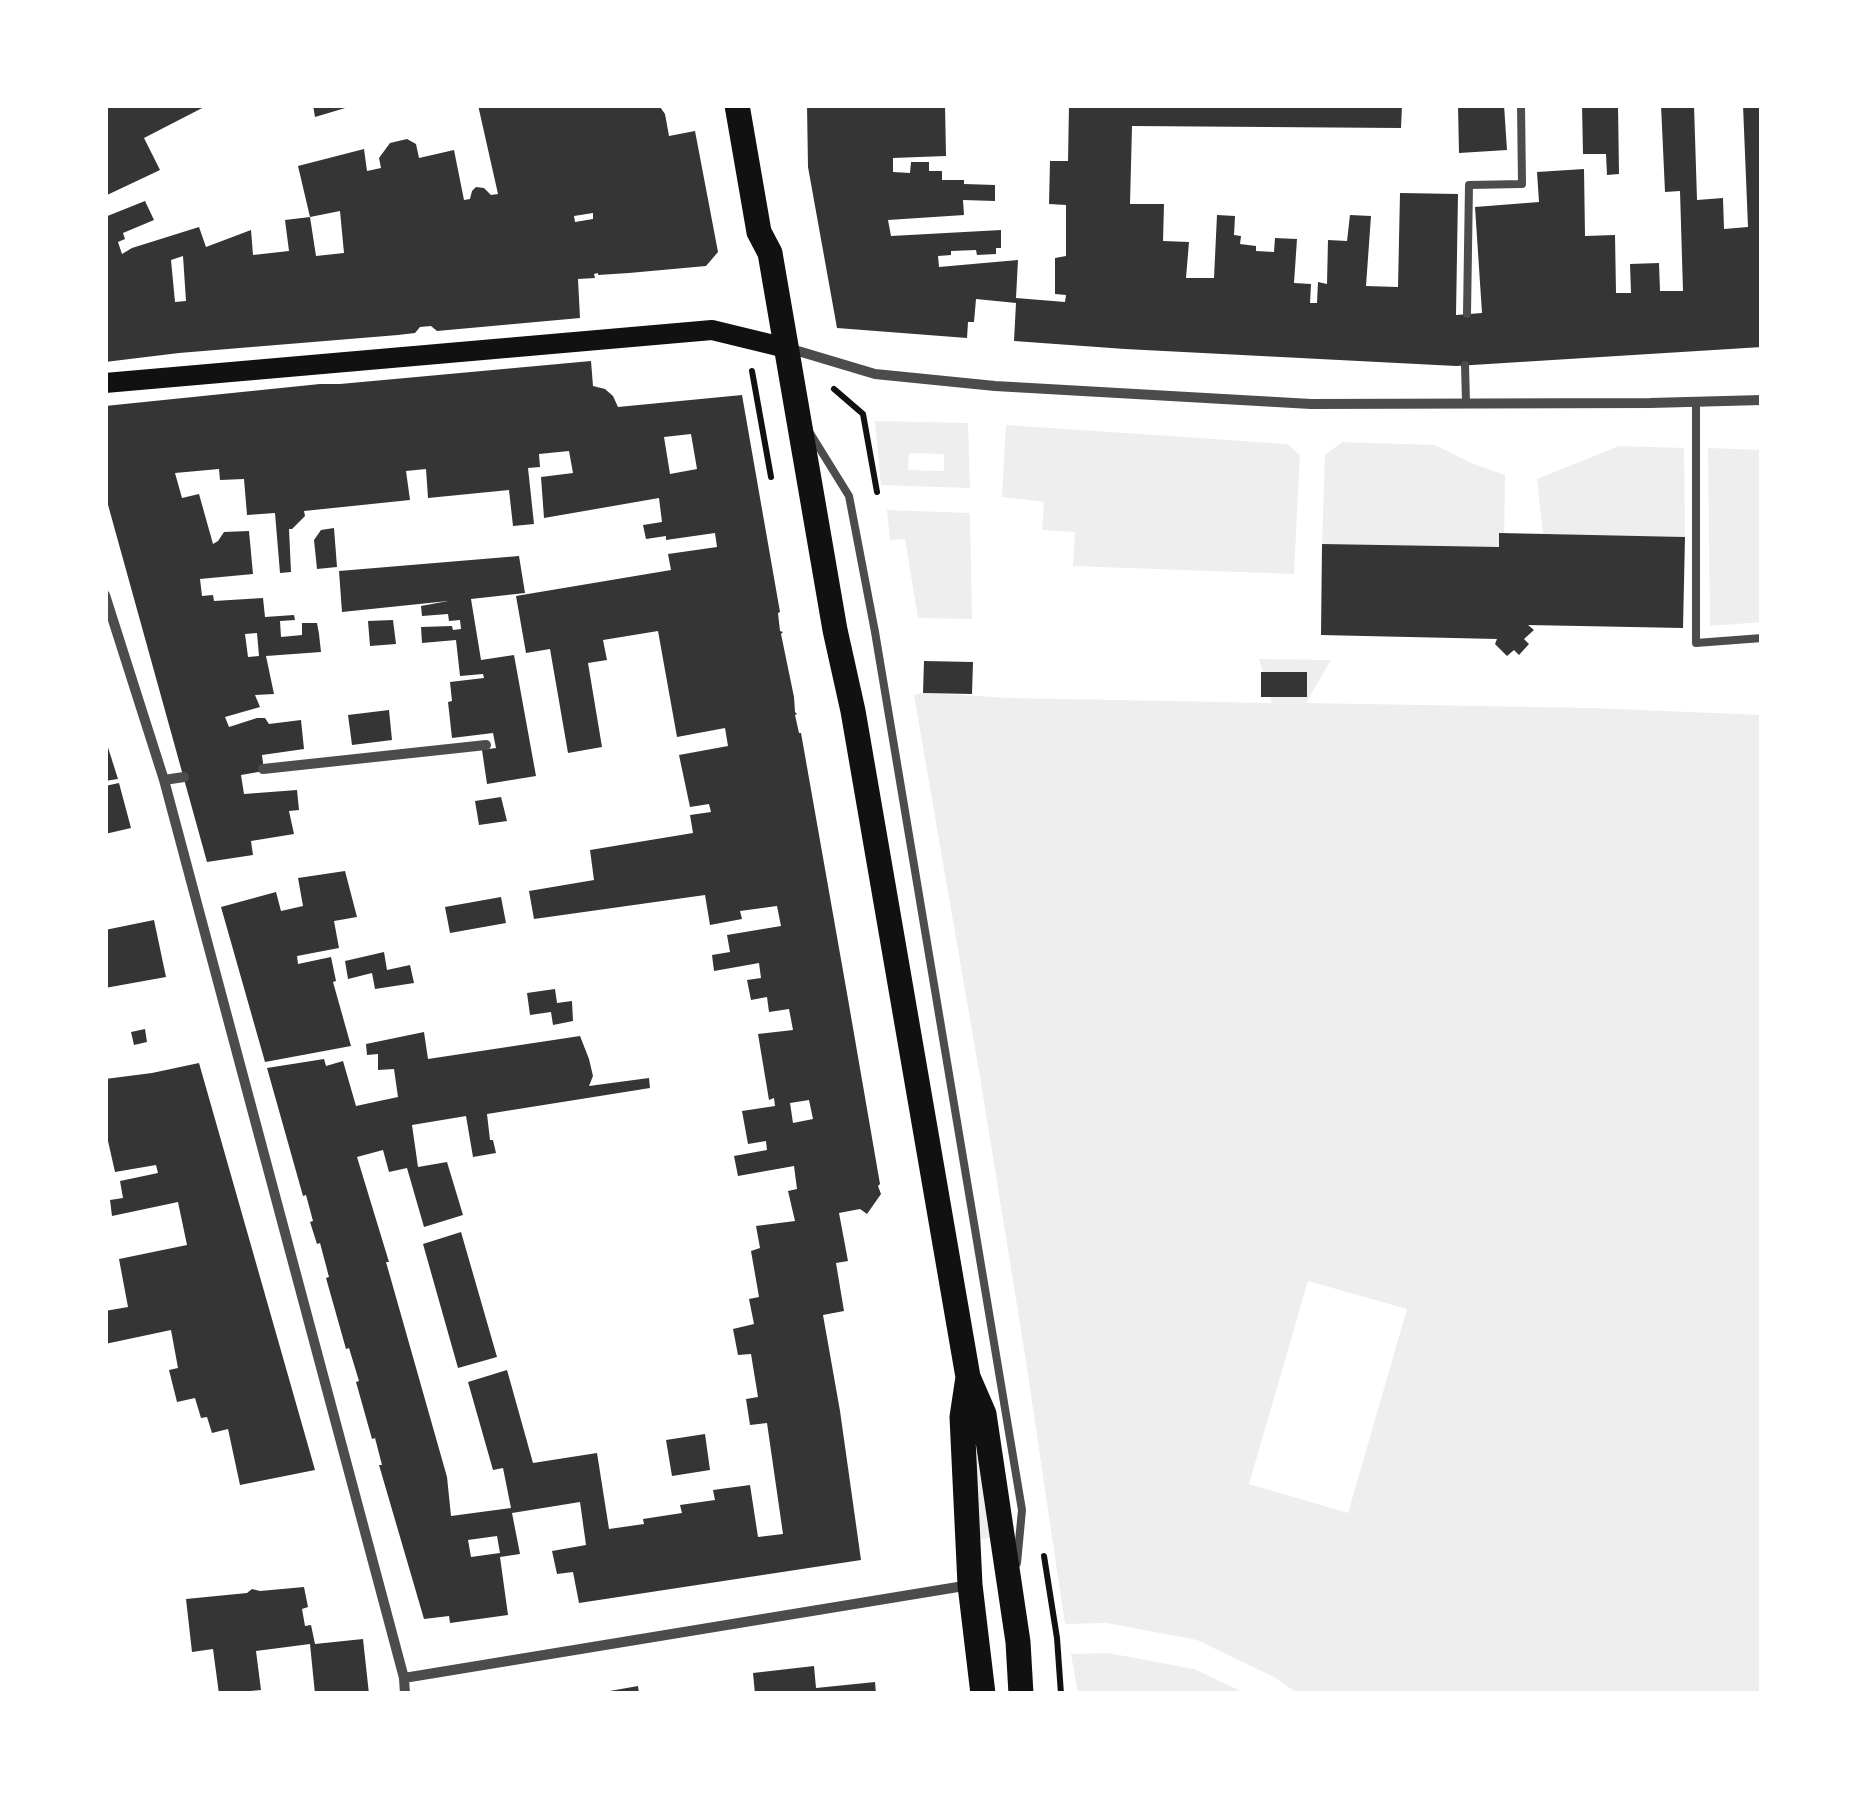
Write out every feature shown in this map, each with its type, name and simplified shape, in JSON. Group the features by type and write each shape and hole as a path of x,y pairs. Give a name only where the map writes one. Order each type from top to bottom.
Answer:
{"main road":[{"path":"737,105 759,232 770,253 968,1377 984,1414 1018,1642 1021,1694"},
{"path":"105,383 712,330 786,348"},
{"path":"968,1377 962,1417 970,1584 983,1694"}],"street":[{"path":"786,348 875,374 994,386 1311,404 1762,400"},
{"path":"105,596 164,780 404,1678 405,1694"},
{"path":"263,769 486,745"},
{"path":"164,780 184,777"},
{"path":"404,1678 970,1584"}],"lane":[{"path":"1466,314 1470,185 1522,184 1521,105"},
{"path":"1465,365 1466,404"},
{"path":"1696,402 1696,643 1762,638"},
{"path":"798,413 849,496 871,612 1022,1510 1012,1602"}],"path":[{"path":"1057,1638 1062,1694"}],"shaded area":[{"path":"875,421 968,423 970,488 881,485","holes":["909,453 944,454 944,471 908,470"]},
{"path":"1006,425 1287,444 1300,455 1294,574 1073,566 1075,532 1042,530 1044,502 1002,497"},
{"path":"1342,442 1435,445 1505,475 1504,548 1322,544 1325,455"},
{"path":"1619,446 1684,448 1685,537 1543,534 1537,479"},
{"path":"1708,448 1762,450 1762,622 1710,626"},
{"path":"887,510 970,513 972,619 918,618 905,539 890,540"},
{"path":"1259,659 1331,660 1306,703 1762,715 1762,1694 1298,1694 1276,1678 1197,1640 1107,1623 1065,1624 980,1077 914,695 1272,703","holes":["1308,1281 1407,1309 1348,1513 1249,1484"]},
{"path":"981,1458 994,1537 978,1540 973,1459"},
{"path":"1108,1653 1194,1669 1247,1694 1078,1694 1071,1654"}],"building":[{"path":"105,105 208,105 144,138 160,170 105,196"},
{"path":"313,105 352,105 352,106 315,117"},
{"path":"478,105 662,105 669,136 695,131 718,252 706,266 598,273 595,278 578,279 580,318 437,331 431,326 420,327 415,333 398,335 105,362 105,217 145,201 154,220 123,233 125,239 118,242 122,254 199,227 206,247 251,230 253,255 289,251 285,220 310,217 298,166 364,149 367,171 381,168 379,158 390,143 407,139 416,144 419,158 454,150 464,200 470,199 476,187 491,195 498,194","holes":["340,211 344,253 316,256 310,217","593,213 593,219 575,222 574,216","183,256 186,301 175,302 171,260"]},
{"path":"807,105 945,105 946,156 893,158 893,172 910,173 911,162 929,162 929,171 942,171 942,180 995,185 995,201 963,200 964,215 888,220 891,236 1001,230 1001,248 996,248 996,254 951,251 951,255 938,256 939,267 1018,260 1016,298 1065,302 1066,295 1055,294 1055,258 1066,256 1066,205 1049,204 1050,161 1068,161 1069,105 1402,105 1401,128 1132,126 1130,204 1164,204 1163,241 1189,242 1186,278 1214,278 1217,215 1235,216 1234,235 1241,236 1240,244 1256,246 1256,251 1274,252 1275,238 1297,239 1294,283 1311,284 1310,303 1317,303 1318,282 1327,284 1328,240 1347,241 1350,215 1371,216 1366,286 1398,287 1400,193 1458,194 1456,315 1482,313 1475,207 1539,202 1537,172 1584,169 1585,236 1615,235 1616,293 1631,293 1630,264 1659,263 1660,291 1683,291 1680,191 1665,192 1661,105 1694,105 1697,200 1723,198 1724,229 1748,227 1743,105 1762,105 1762,347 1456,366 1125,349 1014,341 1016,303 976,299 974,322 968,322 967,338 837,328 808,167"},
{"path":"1458,105 1504,105 1507,150 1459,153"},
{"path":"1582,105 1618,105 1619,174 1607,175 1606,154 1583,154"},
{"path":"591,361 593,386 605,389 618,407 742,395 780,612 780,631 880,1184 881,1194 867,1214 860,1209 839,1213 848,1261 836,1263 844,1311 823,1315 861,1560 579,1603 573,1572 557,1574 552,1551 586,1545 580,1502 512,1513 520,1554 500,1557 508,1615 450,1623 449,1616 424,1619 356,1382 359,1381 326,1278 329,1277 320,1243 317,1244 310,1222 313,1221 306,1195 303,1196 267,1068 324,1059 326,1066 343,1061 356,1106 398,1097 394,1069 378,1070 378,1054 367,1055 366,1044 424,1032 428,1059 580,1036 593,1076 589,1086 649,1078 650,1088 487,1114 496,1153 473,1157 466,1116 412,1125 418,1167 447,1162 463,1215 424,1227 407,1168 389,1172 383,1150 357,1157 447,1477 451,1516 511,1508 503,1468 493,1470 468,1382 507,1370 533,1463 597,1453 609,1529 682,1513 680,1505 715,1500 713,1490 750,1485 758,1537 783,1534 767,1423 750,1425 746,1399 758,1397 751,1354 738,1355 733,1329 754,1324 749,1299 759,1297 751,1251 760,1248 756,1226 795,1221 788,1191 797,1189 794,1166 738,1176 734,1156 767,1150 766,1141 748,1144 742,1111 775,1106 774,1098 769,1100 758,1034 793,1030 789,1009 769,1012 767,997 751,1000 747,980 761,978 759,963 714,971 712,955 730,952 727,935 781,926 777,906 740,911 742,919 710,925 705,895 534,919 529,891 594,880 590,850 693,833 690,815 711,812 709,804 690,807 679,755 728,746 725,728 677,737 658,631 603,640 607,660 588,663 602,747 568,753 550,649 526,653 516,596 671,570 668,554 717,547 715,533 646,539 643,525 662,522 659,498 544,518 541,477 573,473 569,451 539,454 540,467 528,468 534,524 513,526 509,490 428,498 426,469 406,471 410,500 304,511 305,516 289,529 291,572 280,573 275,513 247,515 244,479 220,480 219,469 175,473 182,498 199,494 213,544 224,532 249,531 253,574 200,579 202,596 213,595 214,601 263,598 265,617 294,615 295,620 280,621 281,637 302,635 302,623 317,623 321,652 266,656 274,694 255,695 260,707 225,717 229,727 257,718 265,718 269,724 301,720 304,749 262,755 264,771 241,775 244,794 297,790 299,810 289,811 294,834 251,841 253,855 207,862 105,494 105,406","holes":["691,434 697,469 670,474 664,437","257,633 259,656 248,657 245,634","809,1100 813,1119 793,1123 790,1103","497,1536 500,1553 471,1557 468,1540"]},
{"path":"334,528 337,567 317,569 314,540 321,530"},
{"path":"1499,533 1685,537 1683,628 1528,625 1534,630 1524,639 1529,644 1519,655 1514,650 1507,656 1495,644 1497,639 1321,635 1322,544 1499,547"},
{"path":"519,556 525,593 471,599 481,660 514,655 536,776 487,784 482,750 496,748 493,733 452,738 448,702 452,701 450,682 484,678 483,674 460,676 456,640 422,643 421,627 461,629 460,620 449,621 448,614 422,616 421,606 448,601 342,612 339,571"},
{"path":"393,620 396,644 370,646 368,621"},
{"path":"924,661 973,662 972,694 923,693"},
{"path":"1261,672 1307,672 1307,697 1261,697"},
{"path":"389,710 392,740 352,745 348,715"},
{"path":"105,738 118,779 105,781"},
{"path":"119,783 131,828 105,834 105,786"},
{"path":"501,797 507,821 479,825 475,801"},
{"path":"345,871 357,917 334,921 339,948 297,956 298,964 331,957 336,981 333,982 351,1046 265,1062 221,907 276,892 281,911 303,906 298,878"},
{"path":"501,897 506,923 450,933 445,907"},
{"path":"154,920 166,977 105,988 105,930"},
{"path":"384,952 387,970 410,965 414,983 375,989 372,973 348,979 345,961"},
{"path":"555,989 557,1003 572,1001 573,1021 553,1025 551,1012 530,1015 527,993"},
{"path":"145,1029 147,1042 134,1045 131,1032"},
{"path":"199,1063 315,1470 240,1485 228,1429 212,1433 207,1417 201,1418 195,1398 177,1402 169,1370 178,1368 171,1330 105,1344 105,1311 128,1307 119,1259 187,1245 178,1202 112,1216 110,1200 123,1198 120,1181 158,1173 156,1165 115,1172 108,1141 105,1142 105,1079"},
{"path":"461,1232 497,1357 458,1368 423,1244"},
{"path":"705,1434 710,1470 672,1476 666,1440"},
{"path":"304,1587 308,1607 302,1609 305,1626 311,1625 315,1644 363,1639 369,1694 315,1694 310,1644 256,1651 261,1690 219,1694 213,1649 192,1652 186,1599 247,1593 252,1589"},
{"path":"814,1666 816,1688 875,1682 876,1694 755,1694 753,1673"},
{"path":"638,1686 639,1694 604,1694 604,1692"}]}
